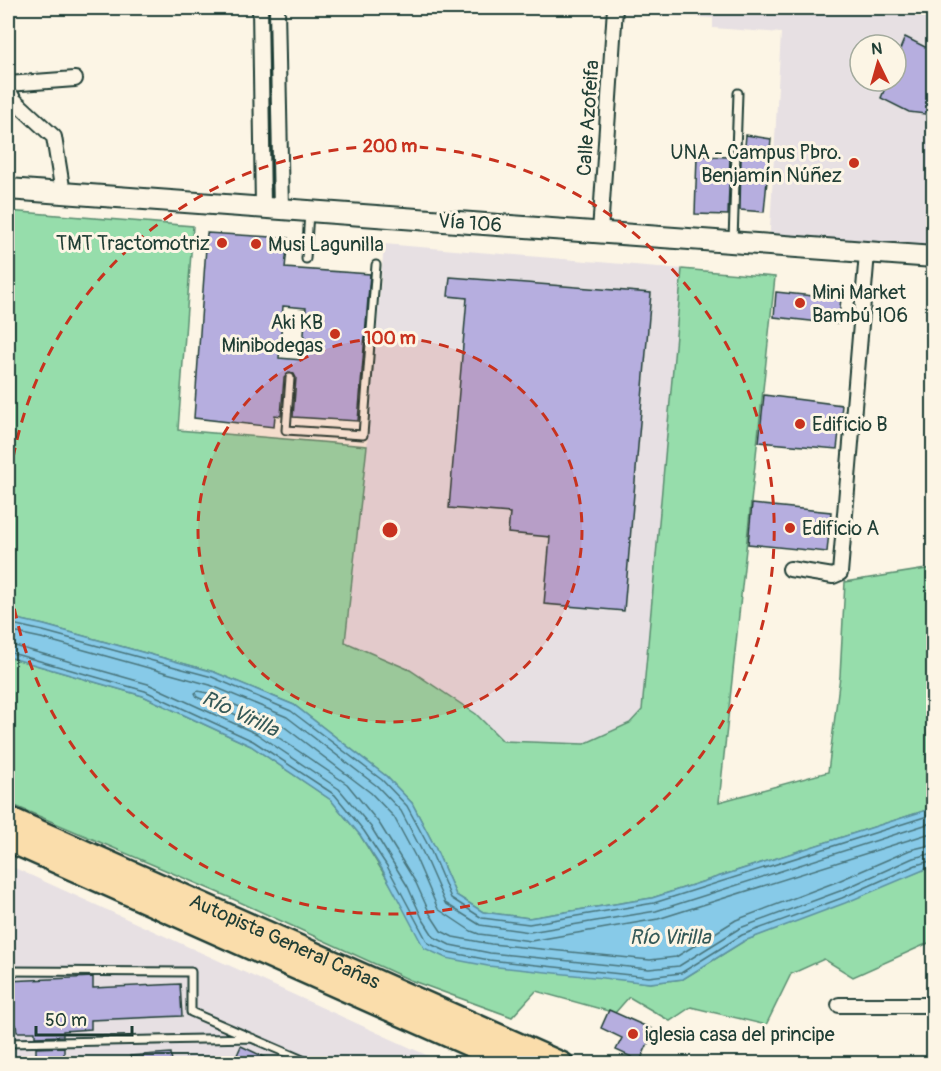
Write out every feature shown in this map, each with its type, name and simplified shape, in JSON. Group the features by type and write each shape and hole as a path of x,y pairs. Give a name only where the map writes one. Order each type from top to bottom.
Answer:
{"highway":[{"name":"Autopista General Cañas","path":"8,818 562,1064"},
{"name":"Autopista General Cañas","path":"8,840 513,1064"}],"main road":[{"name":"Vía 106","path":"8,189 933,257"}],"street":[{"path":"260,8 261,65 272,208"},
{"path":"272,208 278,65 277,8"},
{"name":"Calle Azofeifa","path":"600,232 615,8"},
{"path":"261,65 278,65"},
{"path":"8,84 75,79"},
{"path":"8,90 14,100 54,137 63,193"},
{"path":"790,569 833,576 840,573 867,253"},
{"path":"839,1005 933,1005"}],"lane":[{"path":"733,242 738,93"},
{"path":"306,259 309,212"},
{"path":"290,378 286,430 363,435 376,265"},
{"path":"8,971 191,972 191,1012 312,1064"},
{"path":"8,1043 254,1038"}],"shaded area":[{"name":"UNA - Campus Pbro. Benjamín Núñez","path":"620,8 933,8 933,257 769,246 781,33 713,28 713,18 619,13"},
{"path":"384,244 682,269 642,710 630,723 584,744 502,741 476,714 410,670 344,642 367,446"},
{"path":"8,865 444,1063 8,1063"}],"green space":[{"path":"8,211 193,226 178,430 367,446 345,642 410,670 476,714 503,741 584,744 630,723 642,710 682,269 775,277 719,802 828,772 840,676 845,582 933,568 933,808 652,898 529,918 483,912 456,895 412,803 386,776 294,705 214,672 8,617"},
{"path":"8,657 143,696 251,746 331,800 360,835 397,895 594,976 650,983 683,979 744,941 933,866 933,941 853,977 824,959 791,974 766,1025 691,1007 670,1021 629,997 615,1013 536,991 512,1017 410,980 233,899 8,803"}],"water":[{"name":"Río Virilla","path":"8,617 214,672 294,705 386,776 412,803 456,895 483,912 529,918 652,898 933,808 933,866 845,903 744,941 683,979 650,983 488,966 446,958 424,948 382,869 360,835 331,800 251,746 143,696 8,657"}],"building":[{"path":"908,38 925,47 933,47 933,115 909,112 881,98 883,93 908,93"},
{"path":"746,135 771,139 764,212 740,210 741,157 744,157"},
{"path":"697,156 730,157 728,215 695,214"},
{"path":"207,233 288,238 285,268 370,274 358,421 293,417 296,378 290,372 284,378 281,416 275,415 274,427 194,418","holes":["283,306 306,308 302,360 279,358"]},
{"path":"450,277 651,293 624,611 544,604 550,537 508,533 510,513 449,508 467,298 448,296"},
{"path":"776,292 841,299 838,324 774,317"},
{"name":"Edificio B","path":"764,395 842,405 837,449 759,442"},
{"name":"Edificio A","path":"752,504 831,512 827,552 748,544"},
{"path":"93,977 93,988 180,984 182,1016 91,1020 91,1029 63,1031 63,1036 35,1037 35,1032 17,1032 16,1025 8,1025 8,981"},
{"name":"iglesia casa del principe","path":"609,1010 654,1030 640,1061 616,1050 622,1038 601,1028"},
{"path":"241,1046 279,1064 233,1064"},
{"path":"64,1047 64,1064 36,1064 36,1048"},
{"path":"171,1053 172,1064 130,1064 130,1056"}],"place":[{"name":"UNA - Campus Pbro. Benjamín Núñez","path":"854,163"},
{"name":"TMT Tractomotriz","path":"222,243"},
{"name":"Musi Lagunilla","path":"256,244"},
{"name":"Mini Market Bambú 106","path":"800,303"},
{"name":"Aki KB Minibodegas","path":"335,334"},
{"name":"Edificio B","path":"800,424"},
{"name":"Edificio A","path":"790,528"},
{"name":"iglesia casa del principe","path":"633,1034"}]}
